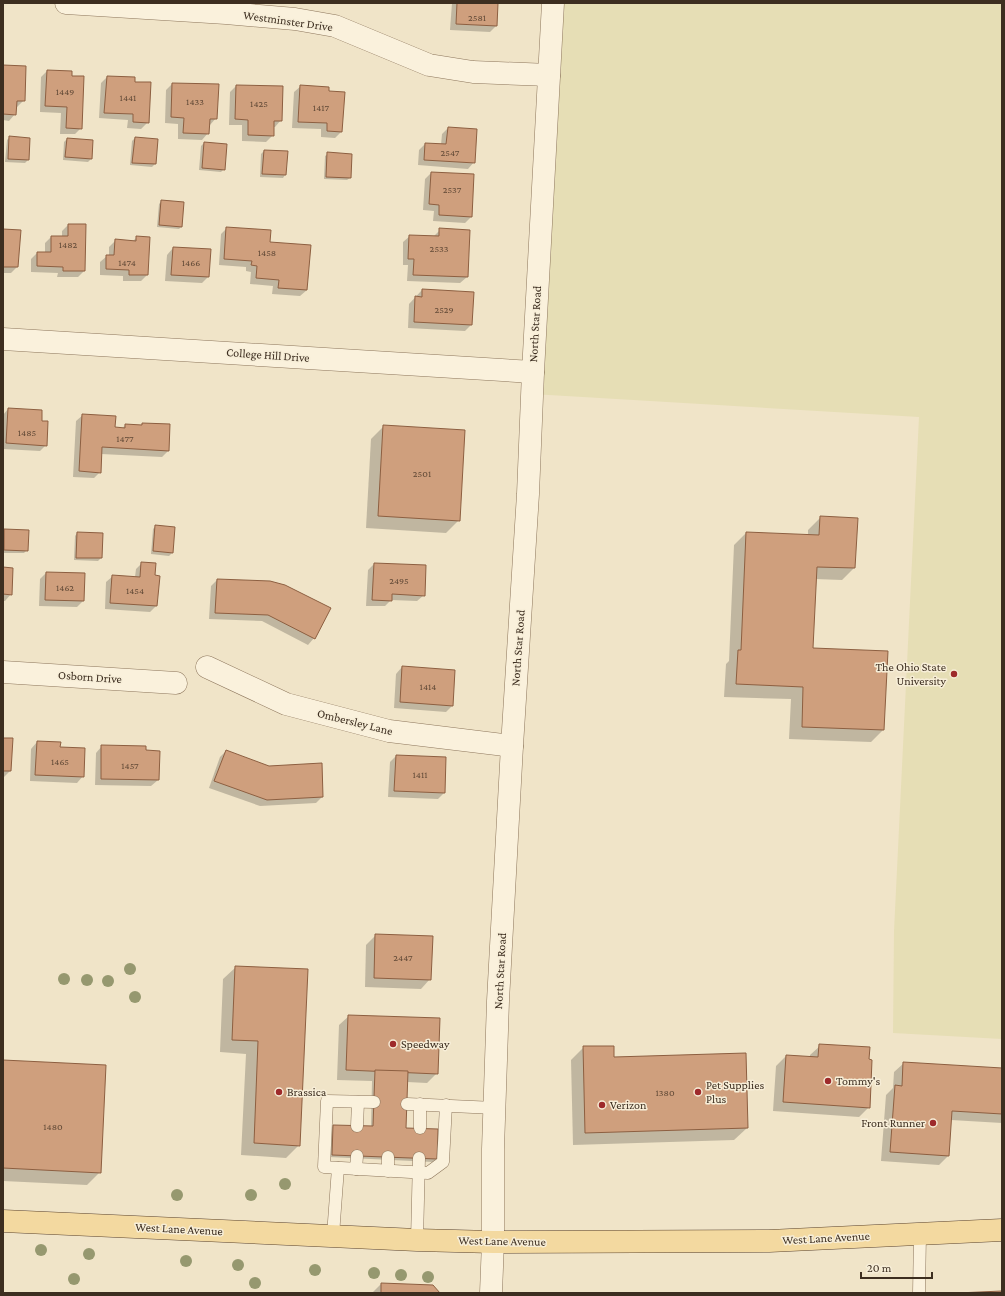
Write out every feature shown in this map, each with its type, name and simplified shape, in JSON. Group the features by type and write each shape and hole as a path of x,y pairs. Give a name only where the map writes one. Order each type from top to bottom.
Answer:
{"main road":[{"name":"West Lane Avenue","path":"3,1221 416,1240 493,1242 769,1241 1002,1230"}],"street":[{"name":"Westminster Drive","path":"66,3 295,19 335,26 429,65 474,72 549,75"},
{"name":"North Star Road","path":"491,1293 498,1001 528,494 533,372 553,3"},
{"name":"College Hill Drive","path":"3,339 533,372"},
{"name":"Ombersley Lane","path":"207,667 286,704 389,732 512,746"},
{"name":"Osborn Drive","path":"3,672 176,683"}],"lane":[{"path":"374,1102 327,1101 324,1167 428,1173 443,1162 446,1105"},
{"path":"357,1126 358,1102"},
{"path":"407,1104 495,1108"},
{"path":"420,1104 420,1128"},
{"path":"356,1169 357,1156"},
{"path":"388,1157 388,1171"},
{"path":"416,1240 419,1158"},
{"path":"333,1235 338,1168"},
{"path":"919,1293 920,1234"}],"shaded area":[{"name":"The Ohio State University","path":"553,3 1002,3 1002,1039 893,1033 894,931 919,417 532,394"}],"building":[{"path":"457,3 498,3 497,26 456,24"},
{"path":"3,65 26,66 25,101 17,101 16,115 3,114"},
{"path":"47,70 72,71 72,76 84,76 82,129 66,128 67,107 45,106"},
{"path":"107,76 135,77 135,82 151,82 149,123 133,122 133,114 104,113"},
{"path":"172,83 219,84 217,119 210,119 209,134 183,133 184,118 171,117"},
{"path":"236,85 283,86 282,121 274,121 274,136 248,135 248,120 235,119"},
{"path":"300,85 329,87 329,91 345,92 342,132 327,131 327,123 298,122"},
{"path":"448,127 477,129 475,163 424,160 425,143 446,144"},
{"path":"9,136 30,138 29,160 8,159"},
{"path":"135,137 158,139 156,164 132,163"},
{"path":"67,138 93,140 92,159 65,157"},
{"path":"204,142 227,144 225,170 202,168"},
{"path":"264,150 288,151 286,175 262,174"},
{"path":"327,152 352,154 351,178 326,177"},
{"path":"431,172 474,174 472,217 439,215 439,205 429,204"},
{"path":"161,200 184,202 182,227 159,225"},
{"path":"68,224 86,224 85,271 63,271 63,267 37,266 37,252 51,252 51,236 68,236"},
{"path":"226,227 271,230 270,242 311,245 307,290 278,288 279,280 256,278 257,266 251,265 252,261 224,259"},
{"path":"439,228 470,230 468,277 413,275 414,259 408,259 409,235 439,236"},
{"path":"3,229 21,230 18,267 3,267"},
{"path":"136,236 150,237 148,275 129,275 129,270 106,269 106,255 114,255 115,239 136,241"},
{"path":"173,247 211,249 209,277 171,275"},
{"path":"422,289 474,292 472,325 414,322 415,296 422,297"},
{"path":"8,408 42,410 42,421 48,421 47,446 6,443"},
{"path":"82,414 116,416 115,427 125,428 125,424 142,425 142,423 170,424 169,451 102,447 101,473 79,471"},
{"path":"383,425 465,430 460,521 378,516"},
{"path":"820,516 858,518 855,568 817,567 813,648 888,651 884,730 802,727 803,687 736,684 738,650 741,650 746,532 819,535"},
{"path":"155,525 175,527 173,553 153,551"},
{"path":"4,529 29,530 28,551 4,550"},
{"path":"77,532 103,533 102,558 76,558"},
{"path":"141,562 156,563 155,575 160,576 157,606 110,603 112,575 140,577"},
{"path":"374,563 426,565 425,596 392,594 392,601 372,600"},
{"path":"3,567 13,568 12,595 3,594"},
{"path":"46,572 85,573 84,601 45,600"},
{"path":"217,579 270,581 285,585 331,608 315,639 268,615 215,613"},
{"path":"402,666 455,670 453,706 400,702"},
{"path":"3,738 13,738 11,771 3,771"},
{"path":"37,741 61,742 60,747 85,748 84,777 35,775"},
{"path":"101,745 146,746 146,750 160,751 159,780 101,779"},
{"path":"226,750 269,766 322,763 323,797 267,800 214,781"},
{"path":"396,755 446,757 445,793 394,791"},
{"path":"375,934 433,936 431,980 374,978"},
{"name":"Brassica","path":"235,966 308,969 300,1146 254,1143 258,1041 232,1040"},
{"name":"Speedway","path":"348,1015 440,1018 438,1074 346,1070"},
{"name":"Tommy's","path":"819,1044 870,1047 869,1059 872,1060 870,1108 783,1102 786,1055 818,1057"},
{"path":"583,1046 614,1046 614,1057 746,1053 748,1128 585,1133"},
{"path":"3,1060 106,1065 101,1173 3,1168"},
{"path":"903,1062 1002,1068 1002,1114 952,1111 949,1156 890,1152 895,1085 902,1086"},
{"path":"375,1070 408,1071 406,1128 438,1129 437,1159 332,1155 333,1125 373,1126"},
{"path":"381,1283 433,1285 440,1293 381,1293"},
{"path":"1002,1291 1002,1293 957,1293"}],"place":[{"name":"The Ohio State University","path":"954,674"},
{"name":"Speedway","path":"393,1044"},
{"name":"Tommy's","path":"828,1081"},
{"name":"Brassica","path":"279,1092"},
{"name":"Pet Supplies Plus","path":"698,1092"},
{"name":"Verizon","path":"602,1105"},
{"name":"Front Runner","path":"933,1123"}]}
